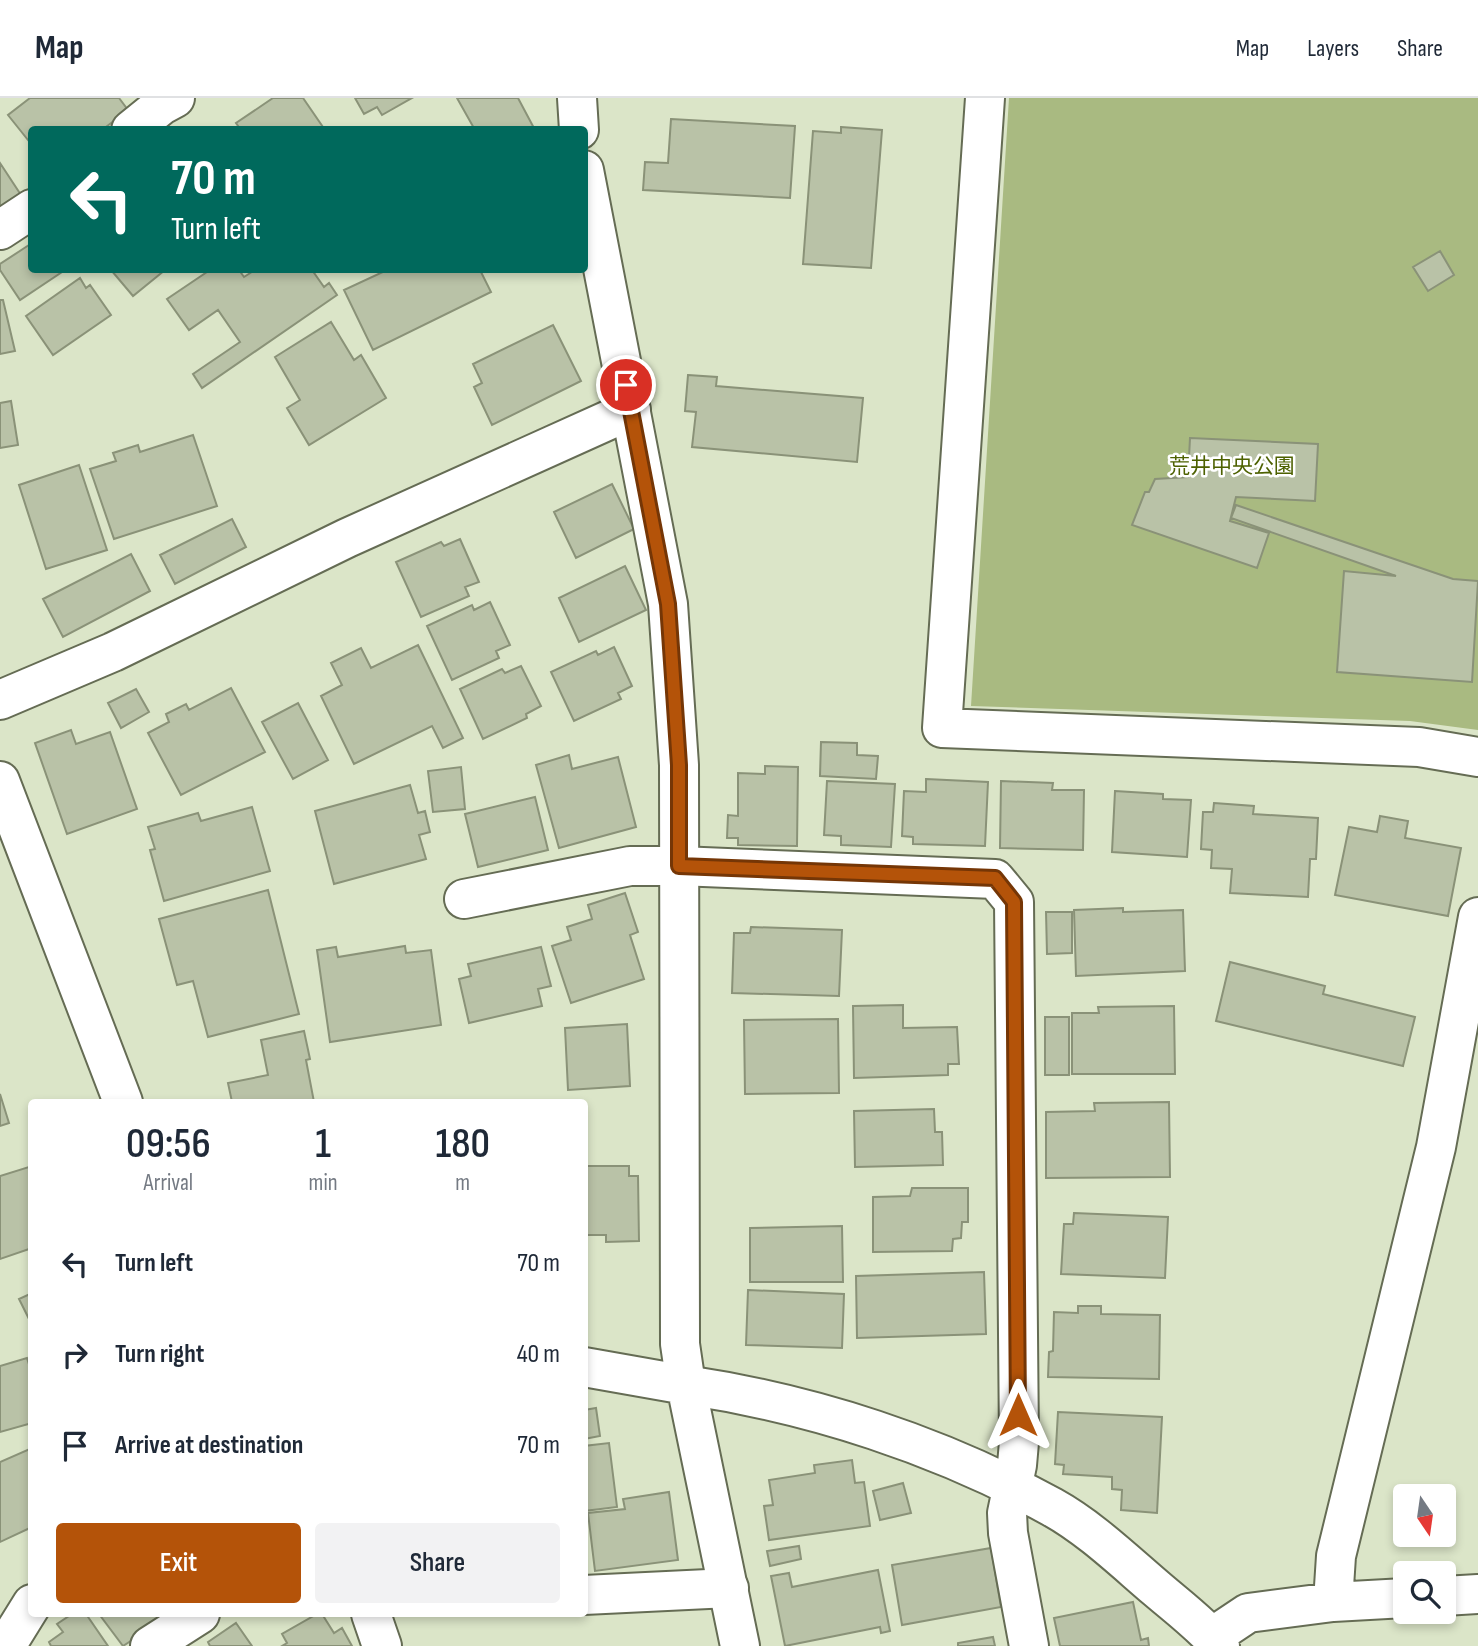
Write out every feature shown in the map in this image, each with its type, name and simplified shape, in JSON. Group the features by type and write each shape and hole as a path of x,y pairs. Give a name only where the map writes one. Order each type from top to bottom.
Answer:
{"street":[{"path":"136,126 175,98"},
{"path":"577,98 579,126"},
{"path":"985,98 942,728 1419,747 1478,757"},
{"path":"588,190 668,604 679,765 680,1344 685,1385 740,1646"},
{"path":"0,230 28,212"},
{"path":"0,700 113,652 348,538 631,410"},
{"path":"0,780 122,1099"},
{"path":"464,900 630,866 679,866 995,878 1014,902 1019,1442 1007,1513 1008,1533 1029,1646"},
{"path":"1333,1602 1336,1556 1436,1146 1478,917"},
{"path":"588,1368 729,1391 806,1408 970,1466 1054,1508 1089,1532 1216,1642 1248,1613 1333,1602 1393,1599"},
{"path":"588,1595 729,1588"},
{"path":"1456,1595 1478,1594"},
{"path":"6,1646 28,1610"},
{"path":"150,1646 195,1617"},
{"path":"372,1617 382,1646"}],"green space":[{"name":"荒井中央公園","path":"1009,98 1478,98 1478,730 1410,721 971,706"}],"building":[{"path":"30,98 119,98 128,110 107,126 28,126 28,140 8,115"},
{"path":"273,98 303,98 322,126 238,126 236,123"},
{"path":"355,98 412,98 382,115 377,107 364,114"},
{"path":"457,98 518,98 533,126 473,126"},
{"path":"671,119 795,126 790,198 643,190 645,162 668,163"},
{"path":"841,127 882,130 871,268 803,264 813,131 841,133"},
{"path":"0,163 21,195 0,209"},
{"path":"28,246 28,273 60,273 20,300 0,270 0,264"},
{"path":"1440,251 1454,275 1428,291 1413,267"},
{"path":"114,273 161,273 133,296"},
{"path":"206,273 241,273 244,277 250,273 314,273 324,287 329,283 337,295 202,388 193,374 240,342 218,310 189,330 167,299"},
{"path":"381,273 482,273 491,292 373,350 344,290"},
{"path":"80,278 86,288 90,285 111,315 53,355 26,316"},
{"path":"0,300 3,300 15,351 0,354"},
{"path":"331,322 354,360 361,355 386,398 309,445 287,408 300,400 275,357"},
{"path":"553,325 581,381 492,425 474,387 482,383 473,364"},
{"path":"688,375 717,377 716,386 863,398 857,462 692,447 696,412 685,411"},
{"path":"11,401 18,445 0,448 0,403"},
{"path":"193,435 217,506 114,539 90,469 116,461 113,453 138,445 140,452"},
{"path":"1190,438 1318,444 1315,501 1236,497 1230,521 1269,533 1257,568 1132,525 1145,492 1149,492 1155,479 1188,477"},
{"path":"79,465 107,550 46,569 19,485"},
{"path":"612,484 634,529 576,558 554,512"},
{"path":"1236,505 1453,579 1478,581 1472,682 1337,672 1344,571 1396,576 1231,518"},
{"path":"232,519 246,547 175,584 160,555"},
{"path":"460,539 479,582 465,587 469,596 421,617 396,562 441,542 444,546"},
{"path":"131,554 150,591 63,637 43,599"},
{"path":"625,566 646,610 579,642 559,598"},
{"path":"490,602 510,645 496,651 499,658 452,680 427,626 472,605 474,610"},
{"path":"418,645 463,738 443,748 432,726 354,764 321,696 342,685 331,663 361,648 371,668"},
{"path":"614,647 632,686 618,693 621,699 574,721 551,672 596,651 598,655"},
{"path":"521,666 541,706 526,714 527,718 483,739 460,689 502,669 505,673"},
{"path":"231,688 265,752 181,795 148,733 169,722 166,714 186,704 189,710"},
{"path":"136,689 149,712 121,728 108,703"},
{"path":"298,703 328,760 293,779 262,722"},
{"path":"71,730 76,744 110,732 137,809 67,834 35,743"},
{"path":"821,742 857,743 857,755 878,756 876,779 820,776"},
{"path":"569,755 572,769 618,757 636,827 559,848 536,765"},
{"path":"765,766 798,767 797,846 738,845 738,838 727,838 728,815 738,816 738,773 765,774"},
{"path":"461,767 465,809 433,812 428,771"},
{"path":"926,779 988,782 985,846 913,844 913,837 902,836 904,791 926,792"},
{"path":"827,781 895,784 891,847 841,845 841,836 824,835"},
{"path":"1001,781 1053,783 1052,790 1084,790 1083,850 1000,848"},
{"path":"410,785 418,813 425,811 430,832 419,835 426,859 334,884 315,811"},
{"path":"1115,791 1163,794 1163,799 1191,800 1187,857 1112,852"},
{"path":"535,797 548,850 478,867 465,814"},
{"path":"1214,803 1254,806 1253,814 1318,818 1316,859 1310,859 1308,897 1230,893 1232,869 1211,868 1212,850 1201,849 1203,812 1213,812"},
{"path":"252,807 270,871 164,901 150,850 155,849 148,827 198,813 201,821"},
{"path":"1380,816 1408,821 1405,838 1461,848 1448,916 1335,895 1349,827 1377,832"},
{"path":"268,890 299,1014 208,1037 193,981 177,985 159,919"},
{"path":"625,893 638,932 630,935 644,979 571,1003 552,946 571,940 567,927 592,919 588,905"},
{"path":"1123,908 1123,912 1183,910 1185,971 1076,976 1074,910"},
{"path":"1046,912 1072,912 1072,953 1047,954"},
{"path":"751,927 842,930 839,996 732,993 734,933 750,933"},
{"path":"405,946 406,953 431,950 441,1025 330,1042 317,950 336,947 338,957"},
{"path":"541,947 551,986 538,989 542,1006 469,1023 459,979 471,976 468,964"},
{"path":"1230,962 1325,986 1323,994 1415,1017 1403,1066 1216,1021"},
{"path":"903,1005 903,1028 957,1027 959,1064 948,1064 948,1075 854,1078 853,1006"},
{"path":"1174,1006 1175,1074 1072,1074 1072,1013 1099,1013 1098,1007"},
{"path":"1045,1017 1069,1017 1069,1075 1045,1075"},
{"path":"838,1019 839,1093 745,1094 744,1020"},
{"path":"627,1024 630,1086 568,1090 565,1028"},
{"path":"304,1031 313,1099 231,1099 228,1083 268,1075 261,1040"},
{"path":"0,1094 9,1123 0,1126"},
{"path":"1169,1102 1170,1177 1046,1178 1046,1112 1095,1111 1094,1103"},
{"path":"934,1109 935,1132 942,1132 943,1165 855,1167 854,1111"},
{"path":"588,1166 629,1166 629,1176 638,1176 639,1241 606,1242 606,1235 588,1235"},
{"path":"28,1167 28,1249 0,1259 0,1176"},
{"path":"912,1188 968,1188 968,1222 962,1222 961,1238 953,1239 952,1251 873,1252 873,1197 910,1196"},
{"path":"1074,1213 1168,1217 1165,1278 1061,1274 1064,1224 1073,1224"},
{"path":"842,1226 843,1282 750,1282 750,1228"},
{"path":"984,1272 986,1334 857,1338 856,1276"},
{"path":"748,1290 844,1294 842,1348 746,1345"},
{"path":"28,1295 28,1317 19,1299"},
{"path":"1078,1306 1101,1306 1101,1314 1160,1315 1159,1379 1048,1377 1049,1352 1053,1351 1054,1312 1078,1313"},
{"path":"27,1358 28,1361 28,1424 0,1432 0,1366"},
{"path":"596,1408 600,1436 588,1438 588,1409"},
{"path":"1058,1412 1162,1417 1157,1513 1121,1510 1122,1490 1112,1489 1112,1477 1063,1474 1064,1465 1055,1464"},
{"path":"609,1443 617,1507 588,1511 588,1446"},
{"path":"28,1450 28,1529 0,1542 0,1462"},
{"path":"852,1460 855,1483 864,1482 870,1526 769,1540 764,1506 773,1505 769,1480 815,1473 814,1465"},
{"path":"903,1483 911,1513 880,1520 873,1491"},
{"path":"669,1492 678,1560 595,1571 588,1513 625,1509 623,1499"},
{"path":"799,1546 801,1559 770,1566 767,1551"},
{"path":"991,1548 1001,1607 902,1625 892,1565"},
{"path":"878,1570 890,1631 881,1633 880,1627 785,1646 771,1576 789,1573 792,1587"},
{"path":"1133,1602 1141,1640 1148,1638 1149,1646 1060,1646 1054,1618"},
{"path":"68,1617 88,1617 108,1646 51,1646 49,1642 63,1632 57,1624"},
{"path":"101,1617 167,1617 123,1646"},
{"path":"312,1617 324,1617 334,1633 342,1628 352,1646 282,1646 287,1643 282,1634"},
{"path":"236,1623 252,1646 210,1646 208,1642"},
{"path":"993,1637 995,1646 958,1646 958,1643"}],"route":[{"path":"626,385 668,604 679,765 679,866 995,878 1014,902 1018,1415"}]}
